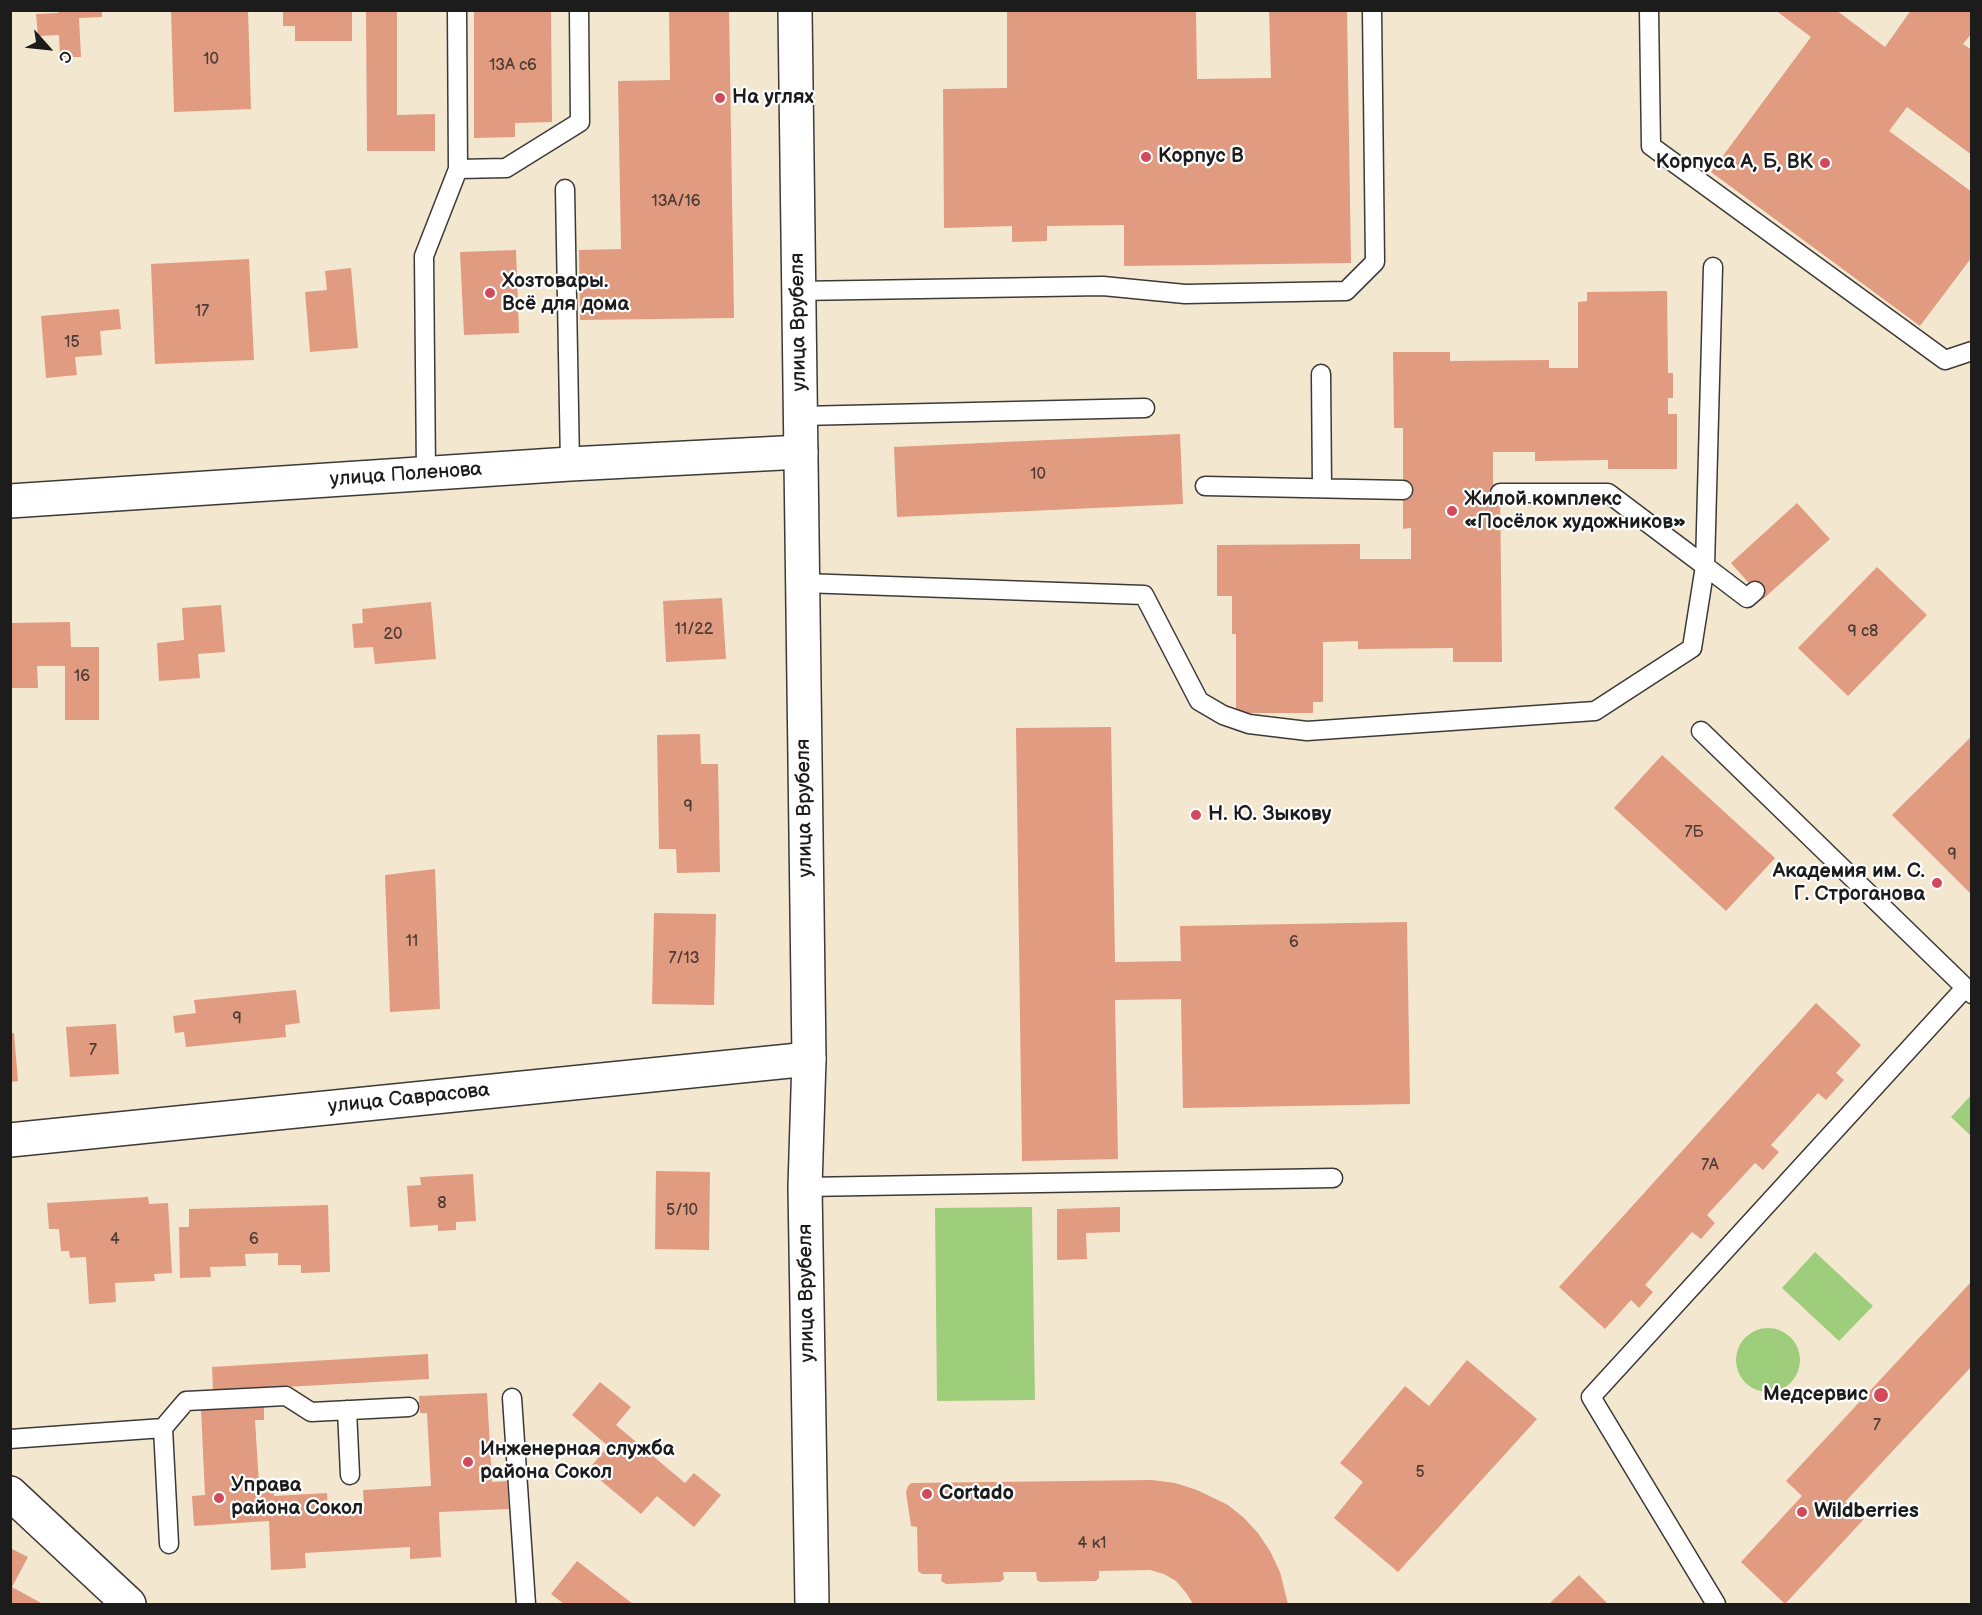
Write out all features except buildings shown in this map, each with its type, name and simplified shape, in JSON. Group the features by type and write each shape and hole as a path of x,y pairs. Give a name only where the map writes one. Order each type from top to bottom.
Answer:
{"street":[{"name":"улица Врубеля","path":"795,10 808,1059 805,1187 812,1605"},
{"name":"улица Поленова","path":"10,501 570,464 801,452"},
{"name":"улица Саврасова","path":"10,1140 808,1059"},
{"path":"13,1498 129,1605"}],"lane":[{"path":"426,474 424,256 458,169 457,10"},
{"path":"458,169 506,168 580,122 579,10"},
{"path":"798,291 1103,286 1185,294 1346,291 1375,262 1372,10"},
{"path":"1649,10 1651,146 1945,360 1971,351"},
{"path":"565,189 570,464"},
{"path":"803,583 1144,595 1199,701 1223,716 1249,724 1307,731 1594,711 1692,648 1705,566 1713,267"},
{"path":"1321,374 1322,488"},
{"path":"801,416 1145,408"},
{"path":"1205,486 1403,490"},
{"path":"1500,493 1608,493 1747,598 1755,591"},
{"path":"1701,731 1968,991 1591,1397 1716,1605"},
{"path":"805,1187 1333,1178"},
{"path":"169,1544 163,1428 186,1401 286,1396 311,1412 409,1407"},
{"path":"512,1398 526,1605"},
{"path":"347,1410 350,1475"},
{"path":"10,1439 163,1428"}],"green space":[{"path":"1971,1095 1971,1136 1951,1117"},
{"path":"1032,1207 1035,1400 937,1401 935,1208"},
{"path":"1815,1252 1873,1306 1839,1341 1782,1288"},
{"path":"1762,1328 1774,1328 1791,1337 1798,1348 1800,1360 1798,1372 1791,1383 1774,1392 1762,1392 1750,1387 1741,1378 1736,1366 1736,1354 1741,1342 1750,1333"}],"place":[{"name":"На углях","path":"720,98"},
{"name":"Корпус В","path":"1146,157"},
{"name":"Корпуса А, Б, ВК","path":"1825,163"},
{"name":"Хозтовары. Всё для дома","path":"490,293"},
{"name":"Жилой комплекс «Посёлок художников»","path":"1452,511"},
{"name":"Н. Ю. Зыкову","path":"1196,815"},
{"name":"Академия им. С. Г. Строганова","path":"1937,883"},
{"name":"Медсервис","path":"1881,1395"},
{"name":"Инженерная служба района Сокол","path":"468,1462"},
{"name":"Cortado","path":"927,1494"},
{"name":"Управа района Сокол","path":"219,1498"},
{"name":"Wildberries","path":"1802,1512"}]}
